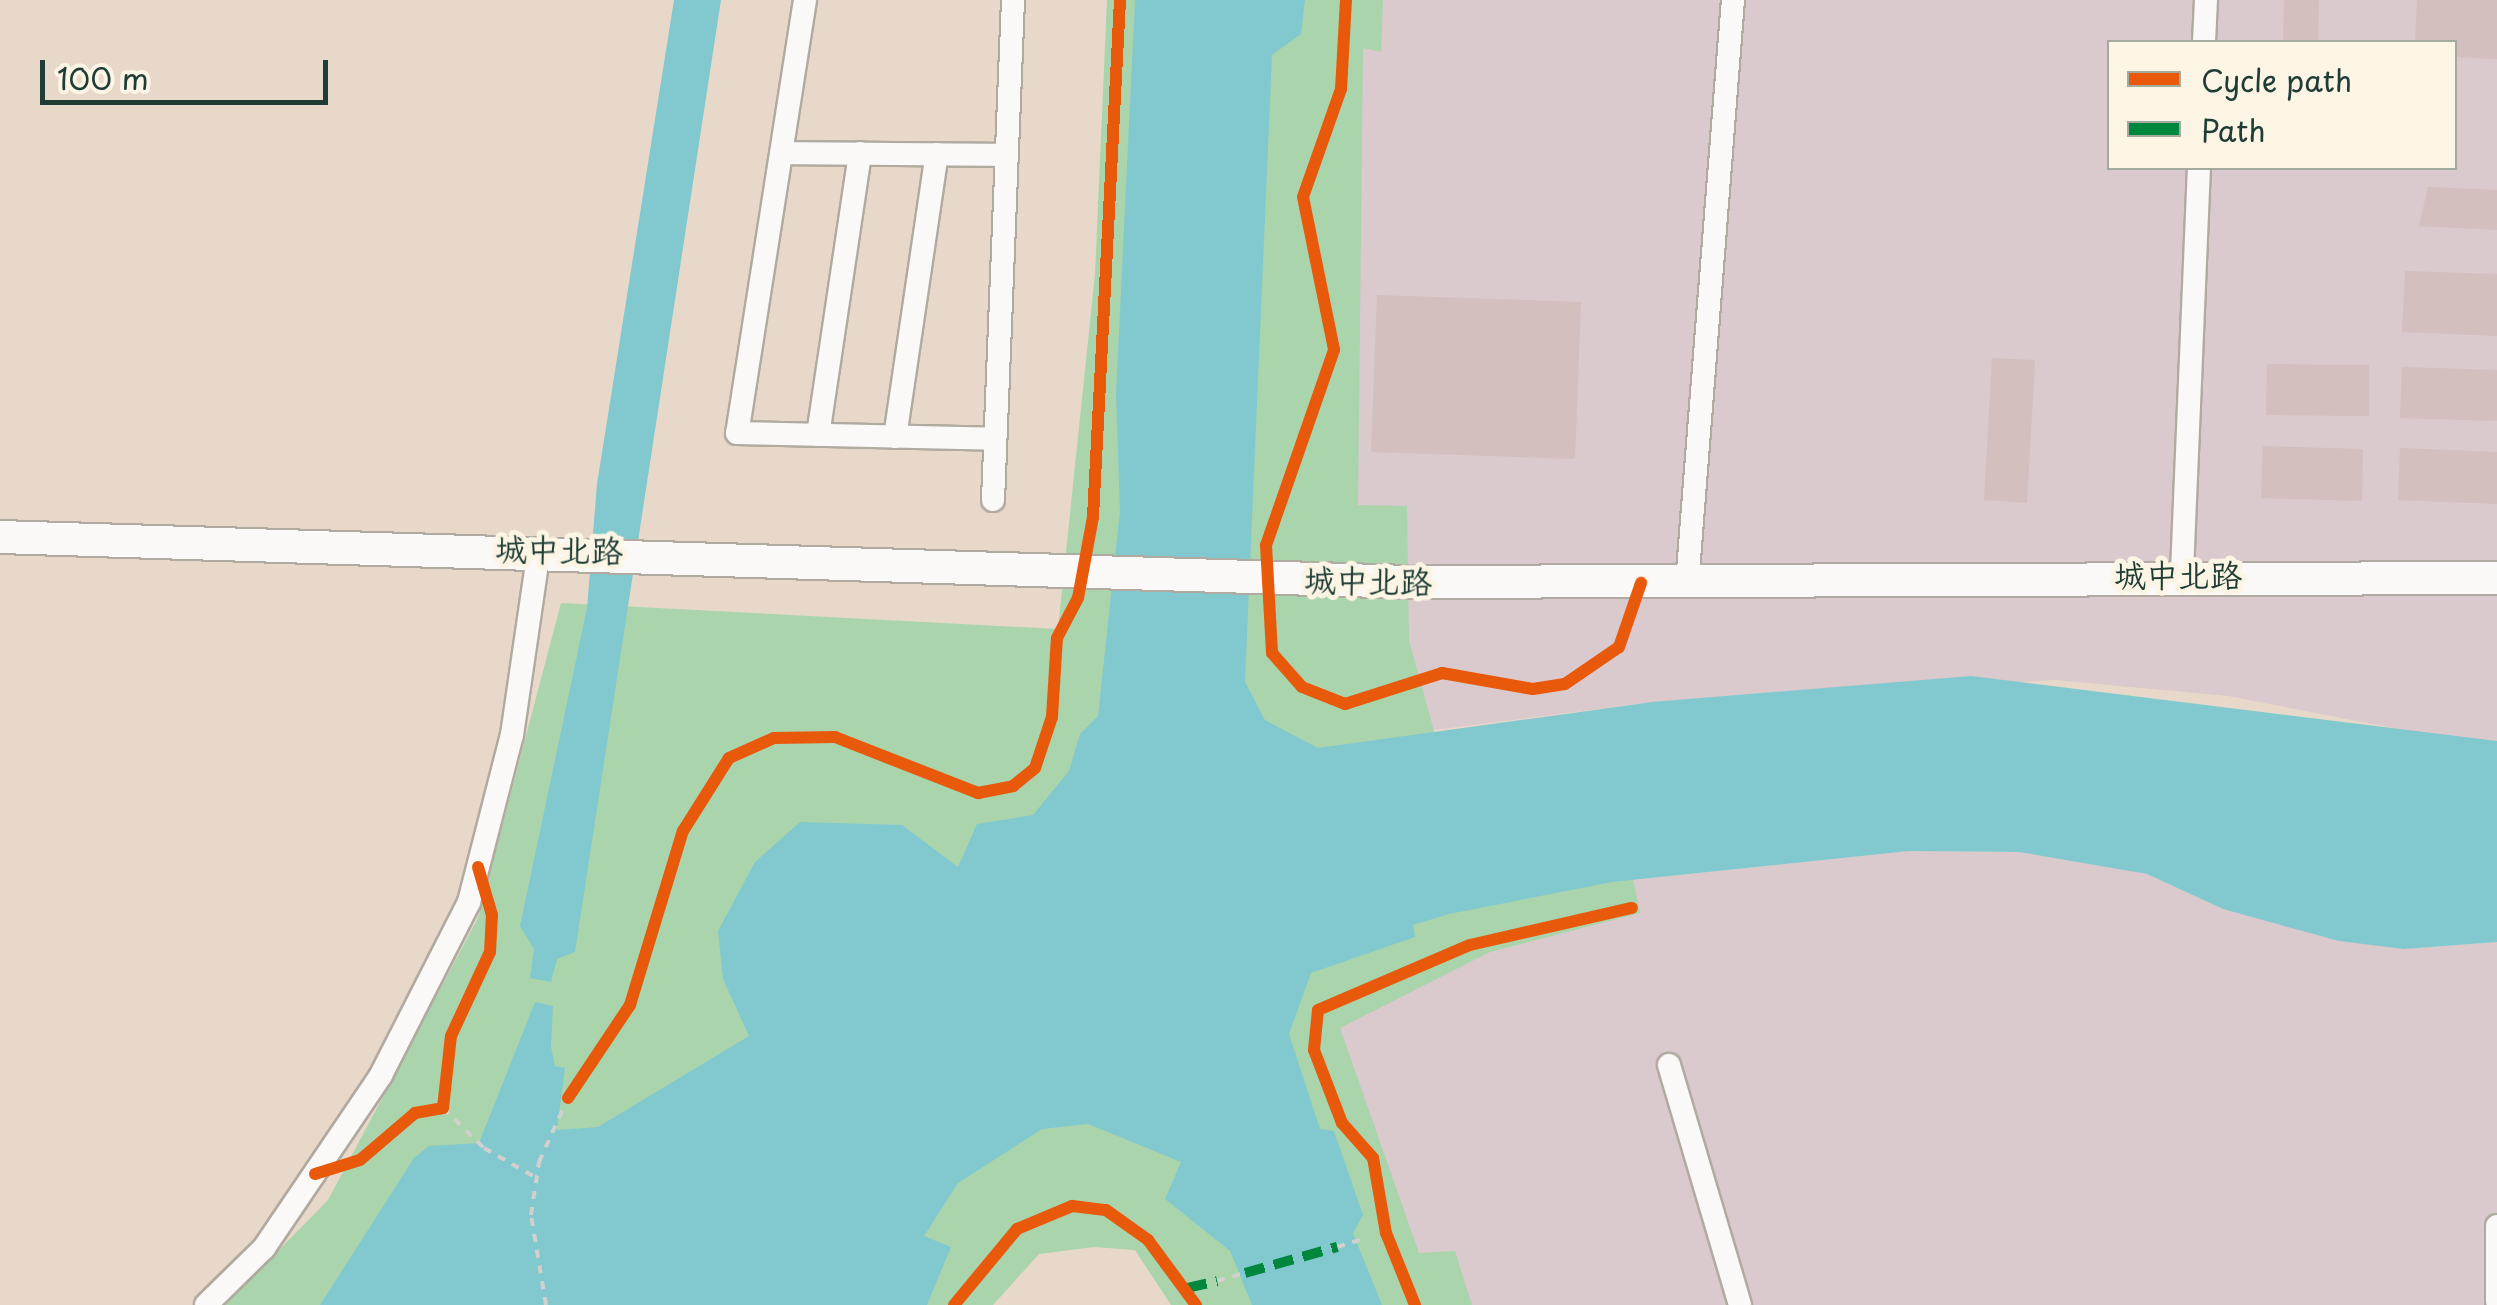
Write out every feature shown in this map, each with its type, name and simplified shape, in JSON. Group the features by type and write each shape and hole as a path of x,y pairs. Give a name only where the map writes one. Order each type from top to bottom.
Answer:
{"street":[{"path":"804,0 737,434 995,440"},
{"path":"992,500 1013,0"},
{"path":"1686,584 1732,0"},
{"path":"2204,40 2206,0"},
{"path":"782,152 1006,155"},
{"path":"818,435 860,153"},
{"path":"894,437 937,154"},
{"path":"2182,572 2199,170"},
{"name":"城中北路","path":"0,537 654,552 938,568 1408,582 1686,584 2182,572 2497,578"},
{"path":"206,1305 264,1248 381,1076 469,902 512,735 549,549"},
{"path":"1669,1065 1740,1305"},
{"path":"2497,1226 2497,1301"}],"path":[{"path":"546,1305 530,1215 536,1178 568,1098 578,1084"},
{"path":"443,1089 436,1110 484,1148 536,1178"},
{"path":"1337,1247 1367,1238"},
{"path":"1216,1281 1244,1274"}],"shaded area":[{"path":"1305,0 2497,0 2497,748 2228,696 2055,680 1652,702 1363,739"},
{"path":"1909,851 2019,852 2147,874 2223,909 2404,949 2497,942 2497,1305 1382,1305 1296,1006 1612,882"}],"green space":[{"path":"1107,0 1383,0 1381,52 1363,48 1358,505 1407,506 1409,640 1435,735 1599,710 1640,913 1490,952 1340,1028 1419,1253 1455,1251 1472,1305 1171,1305 1135,1250 1094,1247 1039,1254 993,1305 225,1305 328,1200 478,918 561,603 1058,629 1095,274"}],"water":[{"path":"674,0 721,0 575,952 557,959 551,982 530,978 534,949 520,926 587,608 597,484"},
{"path":"1135,0 1305,0 1301,34 1272,55 1245,682 1265,720 1318,748 1652,702 1971,676 2497,741 2497,942 2404,949 2339,941 2223,909 2147,874 2019,852 1909,851 1612,882 1449,914 1413,925 1415,937 1311,973 1289,1034 1320,1129 1334,1131 1363,1215 1353,1233 1382,1305 1252,1305 1230,1251 1165,1199 1181,1162 1088,1124 1042,1129 958,1183 924,1236 951,1247 927,1305 320,1305 414,1158 429,1146 479,1143 535,1002 553,1006 551,1047 555,1066 565,1068 557,1130 598,1127 749,1036 723,979 718,931 755,862 800,822 902,825 958,867 977,824 1033,815 1069,771 1080,734 1098,716 1120,511 1116,394"}],"building":[{"path":"2284,0 2319,0 2318,40 2283,40"},
{"path":"2417,0 2497,0 2497,59 2457,57 2457,40 2415,40"},
{"path":"2428,187 2497,190 2497,230 2419,226"},
{"path":"2405,271 2497,274 2497,336 2402,332"},
{"path":"1377,295 1581,302 1575,459 1371,452"},
{"path":"1992,358 2035,360 2027,503 1984,500"},
{"path":"2267,364 2369,365 2369,416 2266,415"},
{"path":"2402,367 2497,370 2497,421 2400,418"},
{"path":"2263,446 2363,449 2362,501 2261,498"},
{"path":"2400,448 2497,452 2497,504 2398,500"}],"marked path":[{"path":"1245,1273 1337,1247"},
{"path":"1187,1288 1217,1281"}],"cycle path":[{"path":"568,1098 630,1005 683,831 729,758 774,738 835,737 978,793 1013,786 1035,768 1052,717 1057,638 1078,598 1093,517 1120,0"},
{"path":"1346,0 1341,89 1303,197 1334,350 1266,545 1272,653 1302,687 1345,704 1442,673 1533,689 1565,684 1619,647 1641,583"},
{"path":"315,1174 360,1160 415,1113 443,1108 451,1036 490,952 492,915 478,867"},
{"path":"1415,1305 1386,1233 1373,1158 1342,1123 1314,1050 1318,1010 1470,945 1632,908"},
{"path":"954,1305 1017,1229 1072,1206 1106,1210 1148,1240 1196,1305"}]}
